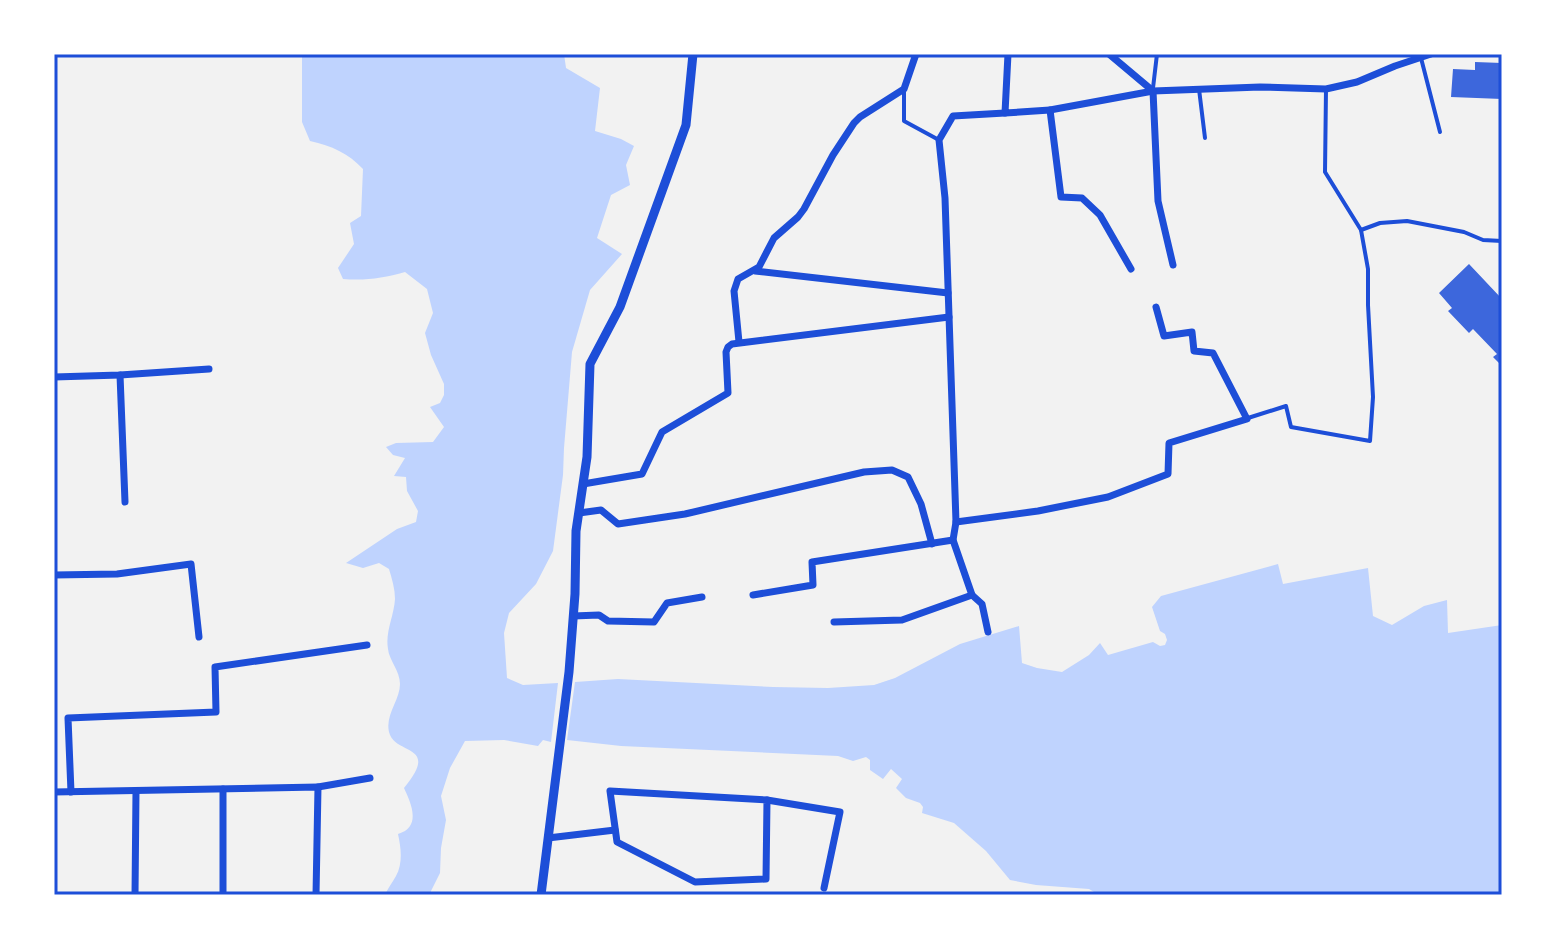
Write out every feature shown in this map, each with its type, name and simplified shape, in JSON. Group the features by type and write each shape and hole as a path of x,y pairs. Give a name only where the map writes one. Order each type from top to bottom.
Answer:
{"street":[{"path":"541,895 569,672 576,531 587,457 590,364 620,307 686,125 693,54"},
{"path":"739,342 734,291 738,279 755,271 774,238 804,209 854,123 904,89 916,54"},
{"path":"1005,113 1008,54"},
{"path":"1109,54 1153,91 1158,201 1173,265"},
{"path":"988,632 982,604 972,595 953,540 956,522 945,198 939,140 953,116 1050,110 1153,91 1260,87 1326,89 1357,82 1431,54"},
{"path":"1050,110 1061,197 1082,198 1100,215 1131,269"},
{"path":"755,271 948,293"},
{"path":"956,522 1038,511 1108,497 1168,474 1169,443 1247,419 1213,353 1194,351 1192,332 1164,336 1156,307"},
{"path":"583,484 642,474 662,432 728,393 728,347 739,342 949,317"},
{"path":"54,377 209,369"},
{"path":"120,375 125,502"},
{"path":"579,513 601,510 618,524 685,514 864,472 892,470 908,477 921,504 932,544"},
{"path":"753,595 813,585 812,562 953,540"},
{"path":"54,575 117,574 191,564 199,637"},
{"path":"834,622 902,620 972,595"},
{"path":"573,616 599,615 608,621 654,622 667,603 702,597"},
{"path":"71,792 68,718 216,712 215,667 367,645"},
{"path":"54,792 318,787 370,778"},
{"path":"316,895 318,787"},
{"path":"223,789 223,895"},
{"path":"135,895 136,791"},
{"path":"767,800 766,879 695,882 617,842 610,791 767,800 840,812 824,888"},
{"path":"548,838 615,830"}],"lane":[{"path":"1153,91 1157,54"},
{"path":"1421,58 1440,132"},
{"path":"904,89 904,121 939,140"},
{"path":"1199,89 1205,138"},
{"path":"1247,419 1286,406 1291,427 1370,441 1373,397 1368,269 1361,230 1325,172 1326,89"},
{"path":"1361,230 1380,223 1407,221 1464,232 1483,240 1502,241"}],"water":[{"path":"302,54 564,54 566,68 600,88 595,131 634,146 626,165 630,185 611,195 597,238 622,254 590,290 572,352 563,475 553,551 536,584 509,613 504,633 507,678 523,685 558,683 551,742 543,740 538,746 504,740 465,741 450,768 441,796 446,820 440,873 431,895 385,895 400,866 398,834 410,826 412,820 412,807 404,788 418,764 413,752 393,739 388,726 400,684 388,649 395,599 389,569 379,563 363,568 346,563 397,529 416,522 418,511 407,491 406,477 394,476 405,458 393,455 386,447 396,443 433,442 444,427 430,407 440,403 444,384 425,333 433,313 427,289 405,272 351,280 343,279 338,268 354,244 350,223 361,216 363,169 339,151 310,141 302,122"},
{"path":"1278,564 1283,584 1368,568 1373,616 1392,625 1424,606 1447,600 1448,633 1502,625 1502,895 1099,895 1089,889 1036,885 1010,880 986,851 954,823 922,813 920,803 906,798 896,788 902,779 891,769 883,779 870,770 870,760 866,757 853,761 838,756 621,746 567,740 575,682 618,679 828,688 874,685 895,678 960,644 1019,626 1022,663 1062,672 1089,655 1100,643 1108,655 1153,642 1165,645 1165,634 1160,631 1152,607 1161,596"}],"building":[{"path":"1475,62 1502,63 1502,99 1451,97 1453,69 1475,70"},
{"path":"1469,264 1502,299 1502,366 1493,357 1497,354 1473,329 1469,333 1448,311 1452,308 1439,293"}]}
